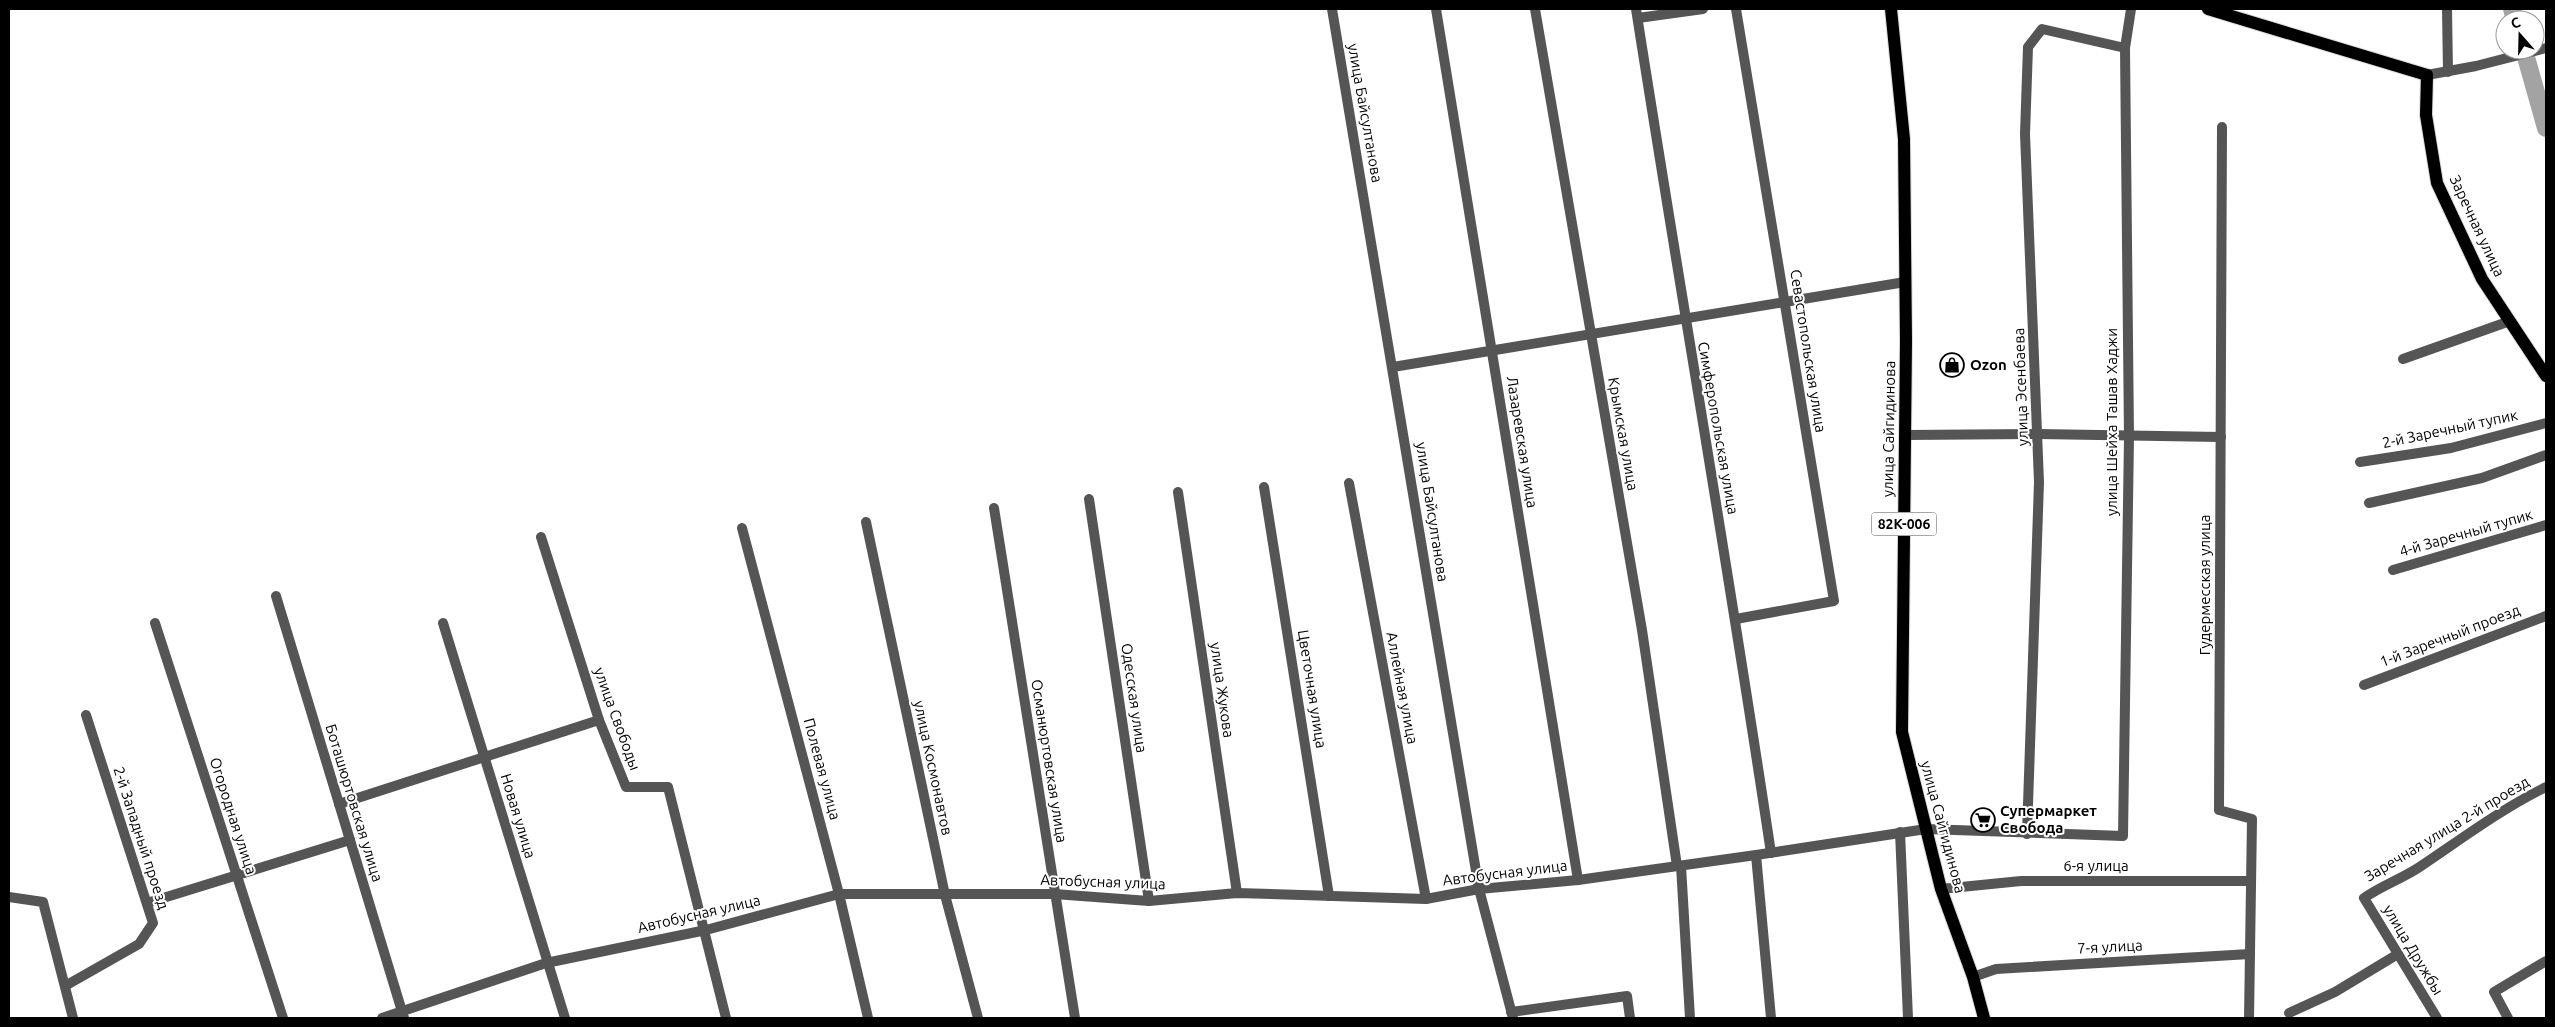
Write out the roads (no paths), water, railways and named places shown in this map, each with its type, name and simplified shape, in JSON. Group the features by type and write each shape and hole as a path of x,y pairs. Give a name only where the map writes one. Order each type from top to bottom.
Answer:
{"main road":[{"path":"2208,9 2427,75"},
{"name":"улица Сайгидинова","path":"1888,12 1904,139 1905,435 1902,732 1941,889 1973,977 1984,1018"},
{"name":"Заречная улица","path":"2427,75 2426,116 2437,183 2482,279 2546,376"}],"street":[{"name":"улица Байсултанова","path":"1332,9 1479,889 1512,1015"},
{"name":"Лазаревская улица","path":"1436,9 1578,880"},
{"name":"Крымская улица","path":"1535,9 1642,630 1679,866 1690,1018"},
{"path":"1637,13 1703,9"},
{"name":"Севастопольская улица","path":"1736,9 1834,601 1736,619"},
{"name":"улица Шейха Ташав Хаджи","path":"2123,836 2129,437 2124,48 2130,9"},
{"path":"2446,9 2448,72"},
{"name":"Симферопольская улица","path":"1637,13 1684,319 1736,619 1771,853"},
{"name":"улица Эсенбаева","path":"2027,834 2039,492 2025,134 2028,47 2042,29 2124,48"},
{"path":"2427,75 2476,66 2546,48"},
{"name":"Гудермесская улица","path":"2222,127 2219,810 2252,819 2249,1018"},
{"path":"1393,367 1905,282"},
{"path":"2403,359 2510,321"},
{"name":"2-й Заречный тупик","path":"2360,462 2451,448 2546,423"},
{"path":"1905,435 2038,434 2129,437 2221,437"},
{"path":"2369,503 2482,478 2546,455"},
{"name":"Аллейная улица","path":"1349,483 1426,898"},
{"name":"Цветочная улица","path":"1264,487 1329,896"},
{"name":"улица Жукова","path":"1178,492 1237,893"},
{"name":"Одесская улица","path":"1089,499 1149,901"},
{"name":"Османюртовская улица","path":"994,508 1075,1018"},
{"name":"улица Космонавтов","path":"866,522 945,894 978,1018"},
{"name":"4-й Заречный тупик","path":"2393,570 2546,525"},
{"name":"Полевая улица","path":"742,528 839,894 868,1018"},
{"name":"улица Свободы","path":"541,537 599,720 626,787 668,787 706,930 726,1018"},
{"name":"Боташюртовская улица","path":"276,596 403,1016"},
{"name":"1-й Заречный проезд","path":"2364,685 2546,616"},
{"name":"Огородная улица","path":"155,623 283,1018"},
{"name":"Новая улица","path":"443,623 546,963 565,1018"},
{"name":"2-й Западный проезд","path":"65,986 139,944 153,923 86,715"},
{"path":"339,804 599,720"},
{"name":"Заречная улица 2-й проезд","path":"2364,898 2377,888 2415,870 2524,798 2546,787"},
{"name":"Автобусная улица","path":"382,1018 403,1016 546,963 706,930 839,894 1054,894 1149,901 1237,893 1426,898 1479,889 1578,880 1756,856 1926,829 2123,836"},
{"path":"1900,832 1908,1018"},
{"path":"147,903 350,840"},
{"path":"1756,856 1771,1018"},
{"name":"6-я улица","path":"1941,889 2021,881 2250,881"},
{"path":"9,897 43,902 73,1018"},
{"name":"улица Дружбы","path":"2364,898 2437,1018"},
{"name":"7-я улица","path":"1973,977 1996,969 2250,954"},
{"path":"2289,1013 2335,992 2398,954"},
{"path":"2508,1018 2494,992 2546,961"},
{"path":"1512,1015 1627,996 1630,1018"}],"waterway":[{"path":"2527,60 2546,128"}],"place":[{"name":"Ozon","path":"1952,365"},
{"name":"Супермаркет Свобода","path":"1983,820"}]}
